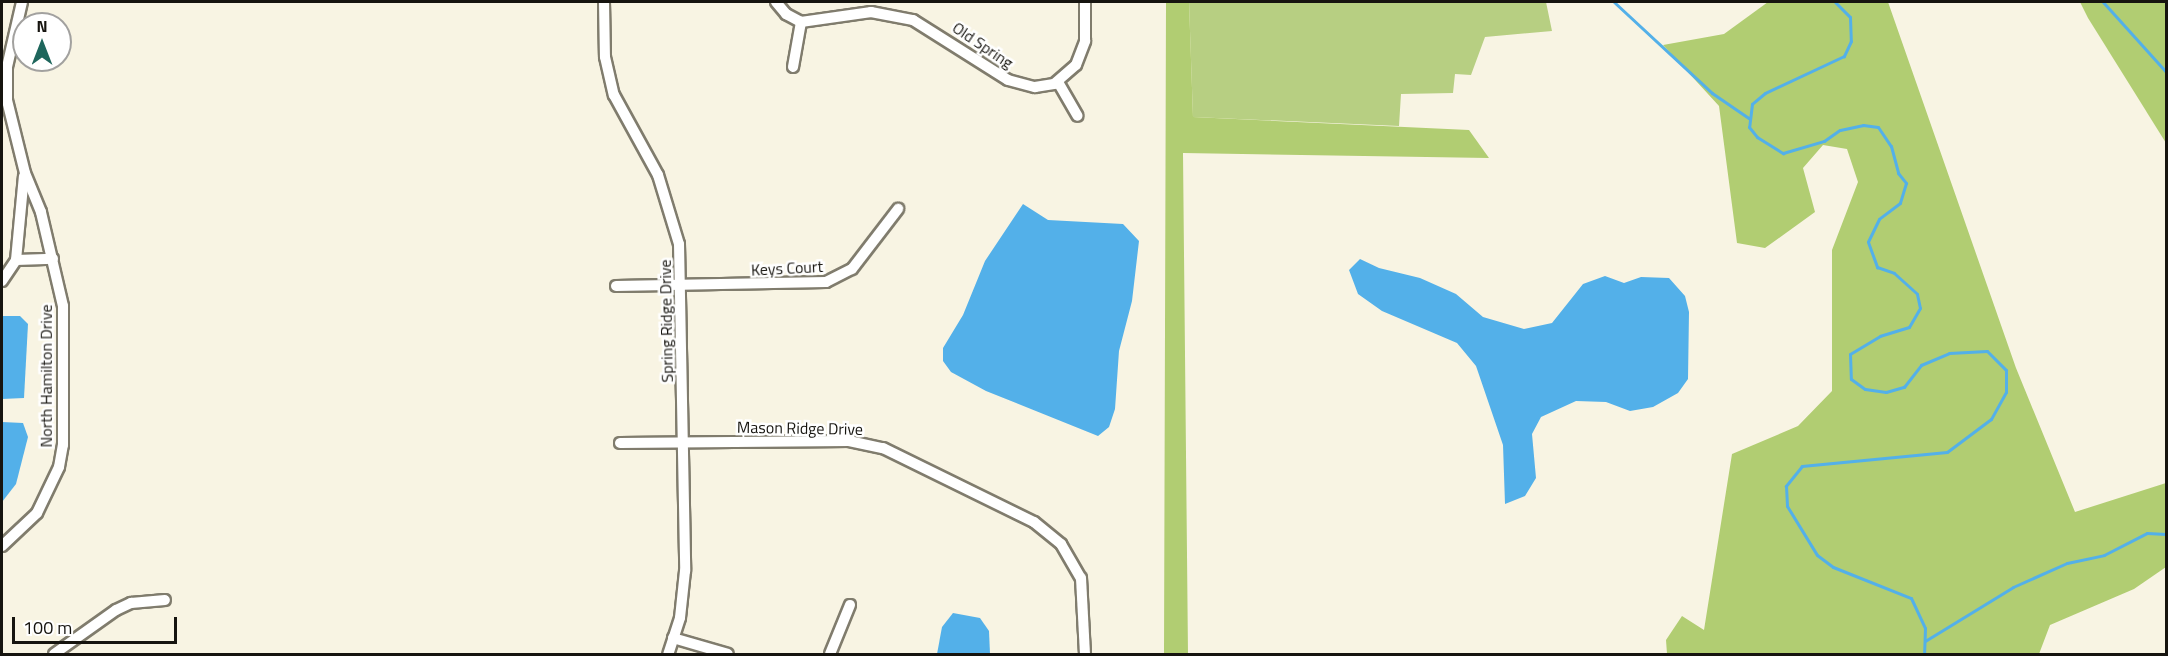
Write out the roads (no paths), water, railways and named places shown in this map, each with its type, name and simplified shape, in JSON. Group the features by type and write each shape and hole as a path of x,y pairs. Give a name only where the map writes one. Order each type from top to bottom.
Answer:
{"street":[{"name":"North Hamilton Drive","path":"2,546 37,513 59,467 63,445 63,306 41,212 25,173 6,82 22,2"},
{"name":"Spring Ridge Drive","path":"604,2 608,72 620,107 668,198 679,244 685,571 680,618 668,654"},
{"path":"776,2 786,15 801,22 793,67"},
{"path":"1078,116 1058,82 1082,55 1085,2"},
{"name":"Old Spring","path":"801,22 868,13 898,16 933,29 1016,84 1035,87 1058,82"},
{"name":"North Hamilton Drive","path":"2,281 16,260 25,173"},
{"name":"Keys Court","path":"616,286 826,282 852,269 898,209"},
{"path":"16,260 53,259"},
{"name":"Mason Ridge Drive","path":"620,443 849,441 873,444 1024,516 1061,544 1082,578 1084,654"},
{"path":"54,654 69,650 116,610 131,603 165,600"},
{"path":"830,654 850,605"},
{"path":"673,638 728,654"}],"water":[{"path":"1023,204 1048,220 1123,224 1139,241 1132,301 1119,351 1115,409 1109,427 1098,436 986,391 951,372 943,361 943,348 963,315 985,261"},
{"path":"1360,259 1379,268 1420,278 1456,294 1483,317 1524,329 1552,323 1583,284 1605,276 1624,283 1641,277 1669,278 1685,296 1689,312 1688,379 1678,393 1653,407 1630,411 1606,402 1576,401 1541,417 1532,434 1536,478 1525,496 1505,504 1503,445 1476,366 1457,343 1382,311 1358,294 1349,270"},
{"path":"2,316 20,316 28,324 24,398 2,399"},
{"path":"2,422 23,423 28,437 16,484 2,502"},
{"path":"953,613 980,618 989,631 990,654 937,654 942,627"}],"waterway":[{"path":"1614,2 1712,93 1750,119"},
{"path":"1835,2 1850,17 1851,41 1844,56 1765,93 1752,104 1749,127 1757,137 1783,153 1824,141 1840,130 1863,125 1878,127 1891,146 1898,173 1906,183 1900,203 1879,219 1868,242 1877,267 1894,273 1917,294 1920,308 1909,327 1880,336 1850,354 1851,379 1865,389 1886,392 1904,387 1921,365 1949,353 1987,351 2006,370 2006,392 1991,419 1947,452 1802,466 1786,486 1787,506 1817,555 1833,567 1911,598 1925,628 1924,654"},
{"path":"2103,2 2166,72"},
{"path":"1925,641 2013,587 2067,563 2104,555 2147,533 2166,534"}]}
